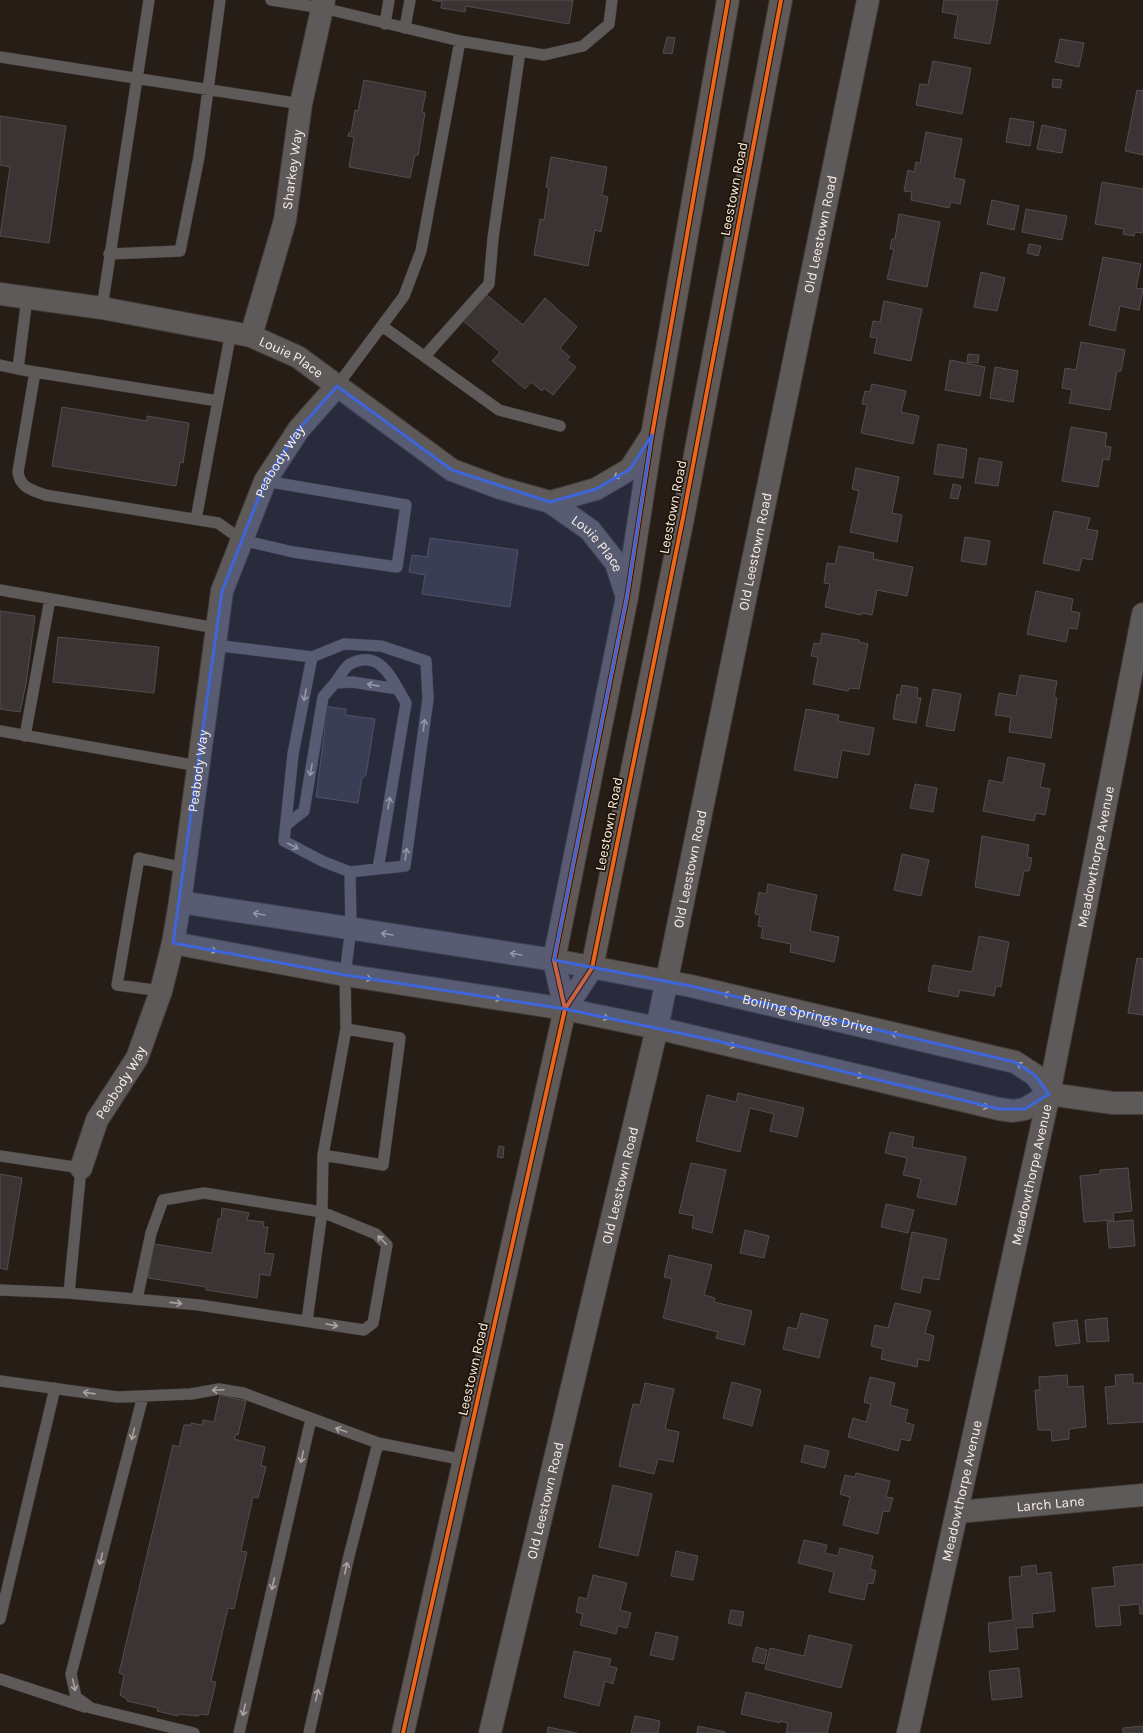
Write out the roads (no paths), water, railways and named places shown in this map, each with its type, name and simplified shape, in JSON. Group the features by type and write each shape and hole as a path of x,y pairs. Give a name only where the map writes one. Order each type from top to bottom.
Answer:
{"main road":[{"name":"Leestown Road","path":"565,1009 554,960 627,597 652,435 728,0"},
{"name":"Leestown Road","path":"403,1733 565,1009 592,968 681,526 781,0"}],"street":[{"name":"Old Leestown Road","path":"490,1733 657,1028 868,0"},
{"name":"Sharkey Way","path":"241,334 285,220 301,104 323,4"},
{"name":"Louie Place","path":"0,294 102,308 241,334 298,358 452,470 500,488 550,502 590,530 616,563 627,597"},
{"name":"Peabody Way","path":"81,1168 97,1120 137,1058 161,991 180,902 222,591 265,481 299,429 337,386"},
{"name":"Louie Place","path":"550,502 596,489 630,469 652,435"},
{"name":"Meadowthorpe Avenue","path":"908,1733 958,1512 1135,697 1143,614"},
{"name":"Boiling Springs Drive","path":"180,902 554,960 712,991 1015,1062 1035,1075 1049,1094"},
{"path":"172,943 345,975 565,1009 657,1028 999,1109 1013,1111 1025,1109 1049,1094 1113,1103 1143,1103"},
{"name":"Larch Lane","path":"958,1512 1143,1495"}],"lane":[{"path":"102,308 109,254 149,0"},
{"path":"109,254 180,251 199,157 220,0"},
{"path":"271,0 323,4 385,24 460,40 544,55 583,46 609,24 612,0"},
{"path":"385,24 389,0"},
{"path":"405,28 410,0"},
{"path":"337,386 404,296 420,251 460,40"},
{"path":"425,356 490,284 494,238 520,51"},
{"path":"0,57 301,104"},
{"path":"18,369 27,298"},
{"path":"382,326 499,410 560,426"},
{"path":"196,519 218,401 241,334"},
{"path":"0,365 35,372 218,401"},
{"path":"35,372 18,472 19,479 26,488 45,495 218,523 242,540 293,552 396,567 406,505 265,481"},
{"path":"0,590 50,599 215,637 312,657 344,644 381,646 426,661 428,699 405,866 350,872 322,861 284,841 293,754 312,657"},
{"path":"25,736 50,599"},
{"path":"286,825 304,811 323,697 349,664 363,660 376,661 388,670 406,703 378,869"},
{"path":"335,683 352,682 398,688"},
{"path":"0,731 198,766"},
{"path":"161,991 117,986 139,858 185,868"},
{"path":"307,1321 322,1212 323,1155 346,1029 345,975 351,928 350,872"},
{"path":"323,1155 383,1165 400,1038 346,1029"},
{"path":"0,1156 81,1168 69,1293"},
{"path":"0,1290 69,1293 199,1305 364,1330 373,1323 387,1245 376,1234 322,1212 204,1193 163,1200 151,1233 137,1299"},
{"path":"0,1380 117,1397 191,1394 219,1389 243,1393 378,1443 464,1460"},
{"path":"0,1619 55,1388"},
{"path":"91,1708 76,1697 71,1674 143,1396"},
{"path":"239,1733 311,1419"},
{"path":"308,1733 349,1556 378,1443"},
{"path":"0,1679 91,1708 194,1733"}]}
